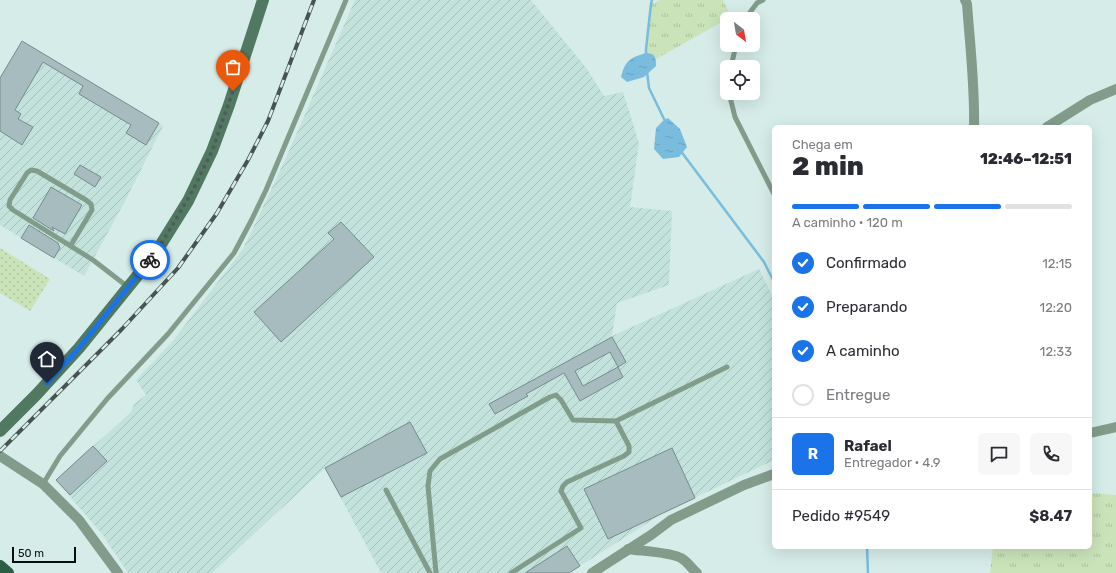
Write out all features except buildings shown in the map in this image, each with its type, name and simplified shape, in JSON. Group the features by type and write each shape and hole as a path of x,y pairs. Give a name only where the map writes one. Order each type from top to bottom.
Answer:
{"main road":[{"path":"0,566 8,573"}],"street":[{"path":"0,431 37,394 79,348 155,254 188,201 212,151 263,0"},
{"path":"965,0 967,4 975,110 974,125"},
{"path":"1050,125 1090,100 1116,89"},
{"path":"1092,433 1116,427"},
{"path":"0,456 43,484 79,520 118,573"},
{"path":"592,573 671,520 744,485 772,475"},
{"path":"628,549 680,557 697,573"}],"lane":[{"path":"43,484 60,456 107,399 168,334 234,254 266,190 346,0"},
{"path":"750,12 757,3 763,0"},
{"path":"731,100 735,117 772,190"},
{"path":"71,245 92,210 91,204 37,171 31,170 27,173 10,200 9,206 13,210 71,245 128,287"},
{"path":"436,573 428,486 430,472 440,459 556,395 561,400 573,420 616,421 727,367"},
{"path":"511,573 581,528 561,491 567,482 624,456 629,452 629,446 616,421"},
{"path":"386,490 430,573"}],"shaded area":[{"path":"355,0 531,0 587,69 604,96 623,92 639,143 630,207 672,211 669,285 617,303 612,336 759,269 772,295 772,461 665,512 569,573 381,573 325,468 212,573 128,573 102,534 56,480 131,412 134,404 146,395 136,380 172,342 243,249 285,160"},
{"path":"22,41 163,126 124,203 84,276 0,225 0,78"}],"green space":[{"path":"661,0 723,0 729,12 720,12 720,23 656,59 652,54 646,53 651,4"},
{"path":"0,248 50,279 30,311 0,293"},
{"path":"1092,493 1116,495 1116,573 990,573 993,549 1092,549"}],"water":[{"path":"646,53 654,56 656,66 644,77 627,82 621,77 624,67 635,57"},
{"path":"668,118 680,129 687,147 679,157 663,159 654,149 656,128"}],"waterway":[{"path":"646,55 652,0"},
{"path":"647,72 649,88 666,123"},
{"path":"680,150 764,262 772,278"},
{"path":"867,549 868,573"}],"railway":[{"path":"0,451 122,329 178,268 217,213 248,160 268,121 314,0"}],"way so far":[{"path":"150,260 188,201 212,151 233,91"}],"route":[{"path":"47,383 79,348 150,260"}]}
